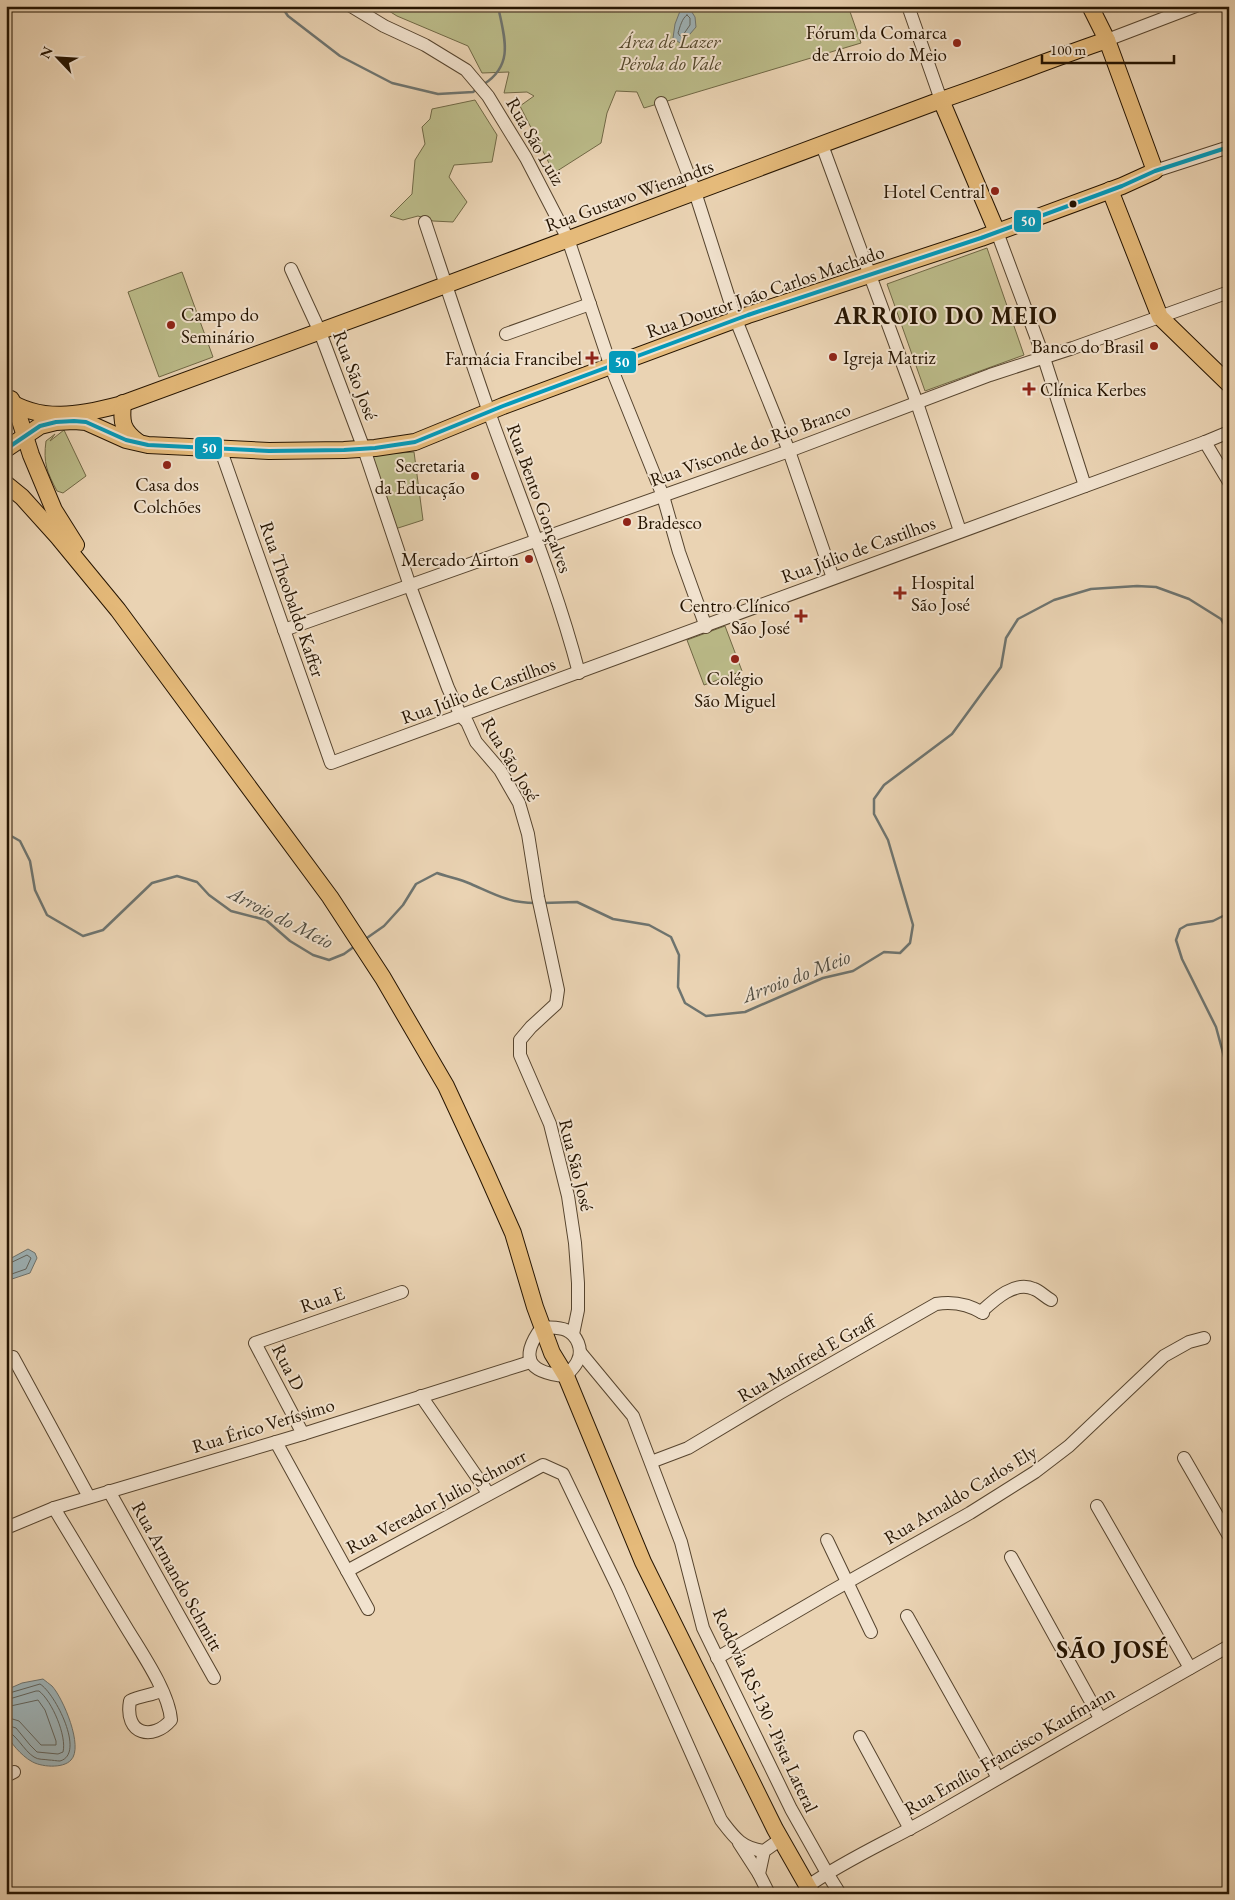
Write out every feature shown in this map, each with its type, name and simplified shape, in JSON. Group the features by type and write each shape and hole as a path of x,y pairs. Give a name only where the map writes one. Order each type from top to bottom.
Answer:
{"main road":[{"path":"1090,6 1107,40 1155,171"},
{"name":"Rua Gustavo Wienandts","path":"70,418 123,403 320,332 1107,40"},
{"path":"941,100 997,232"},
{"name":"Rua Doutor João Carlos Machado","path":"70,418 86,422 126,440 148,445 268,451 364,449 415,442 489,412 736,320 997,232 1110,190 1155,171"},
{"path":"1110,190 1160,317 1229,384"},
{"path":"6,388 22,400 43,410 70,418"},
{"path":"123,403 123,423 127,434 139,443"},
{"path":"11,404 42,415 70,418"},
{"path":"11,404 26,436 31,455 54,510 118,610"},
{"path":"6,447 14,436 11,404"},
{"path":"6,447 40,426 70,418"},
{"path":"40,478 36,440 40,432 70,418"},
{"path":"6,484 22,497 58,536 118,610 247,782 342,915 384,978 446,1086 513,1233 552,1353 566,1376 643,1562 781,1839 810,1890"}],"street":[{"name":"Rua São Luiz","path":"351,6 384,26 426,45 466,70 488,96 526,158 568,239 611,366 663,496 679,552 706,627"},
{"path":"908,6 941,100"},
{"name":"Rua Gustavo Wienandts","path":"1107,40 1196,6"},
{"path":"661,103 695,192 736,320 788,452 833,578"},
{"path":"822,145 917,404 960,531"},
{"name":"Rua Doutor João Carlos Machado","path":"1155,171 1229,147"},
{"name":"Rua Bento Gonçalves","path":"425,222 489,412 537,541 570,639 579,673"},
{"path":"997,232 1044,358 1085,486"},
{"name":"Rua São José","path":"292,269 320,332 364,449 410,586 448,688 476,742 500,770 519,803 528,834 538,897 558,990 556,1004 520,1040 520,1055 550,1124 568,1196 575,1243 578,1283 578,1310 573,1334"},
{"name":"Rua Visconde do Rio Branco","path":"284,630 788,452 990,375 1044,358 1229,292"},
{"path":"506,334 590,304"},
{"name":"Rua Júlio de Castilhos","path":"331,763 706,627 833,578 1229,432"},
{"path":"1206,442 1229,482"},
{"name":"Rua Theobaldo Kaffer","path":"220,448 331,763"},
{"name":"Rua Manfred E Graff","path":"651,1462 688,1448 780,1392 936,1304 946,1302 965,1304 982,1312 1001,1295 1023,1286 1033,1288 1051,1300"},
{"name":"Rua E","path":"255,1343 402,1292"},
{"path":"573,1334 565,1330 542,1327 531,1342 530,1358 536,1369 548,1375 566,1376 578,1361 580,1352"},
{"name":"Rodovia RS-130 - Pista Lateral","path":"573,1334 578,1342 580,1352 633,1416 681,1542 703,1628 791,1809 840,1894"},
{"name":"Rua Arnaldo Carlos Ely","path":"717,1658 970,1513 1035,1472 1069,1446 1147,1370 1164,1356 1188,1342 1204,1338"},
{"name":"Rua D","path":"255,1343 303,1434"},
{"path":"14,1357 89,1497"},
{"name":"Rua Érico Veríssimo","path":"6,1528 54,1508 303,1434 527,1363 530,1358"},
{"path":"421,1396 488,1493"},
{"path":"276,1442 368,1609"},
{"path":"1184,1458 1229,1536"},
{"name":"Rua Vereador Julio Schnorr","path":"347,1570 542,1465 563,1474 618,1588 721,1820 738,1841"},
{"name":"Rua Armando Schmitt","path":"109,1491 214,1678"},
{"path":"1097,1506 1190,1668"},
{"path":"54,1508 162,1690"},
{"path":"826,1540 871,1632"},
{"path":"1011,1557 1100,1718"},
{"path":"907,1616 998,1778"},
{"name":"Rua Emílio Francisco Kaufmann","path":"810,1890 827,1873 856,1856 910,1829 1100,1718 1229,1646"},
{"path":"860,1737 910,1829"},
{"path":"738,1841 752,1850 764,1851 781,1839"},
{"path":"738,1841 769,1894"},
{"path":"759,1874 764,1851"}],"green space":[{"name":"Área de Lazer Pérola do Vale","path":"381,6 848,6 861,43 644,108 637,92 616,91 607,113 601,143 554,173 520,106 534,96 527,92 504,93 509,72 482,73 468,46 397,16"},
{"path":"475,100 497,135 492,162 454,165 449,177 467,202 453,222 433,221 418,216 403,220 390,216 412,194 415,160 425,144 422,127 430,119 432,109"},
{"path":"987,248 1024,355 925,391 887,284"},
{"name":"Campo do Seminário","path":"182,272 213,357 159,377 128,292"},
{"path":"64,430 86,476 63,493 57,491 47,467 45,455 46,441 55,434 50,441"},
{"path":"414,452 423,520 395,529 372,455"},
{"path":"725,626 742,671 704,685 687,640"}],"water":[{"path":"682,6 688,6 695,17 696,27 680,43 673,38 675,24"},
{"path":"28,1249 35,1253 37,1258 30,1273 6,1281 6,1261"},
{"path":"43,1679 57,1692 74,1734 74,1754 71,1760 63,1765 46,1766 31,1761 16,1748 6,1732 6,1690 22,1683"}],"waterway":[{"path":"281,6 288,16 340,56 392,83 438,94 473,92 477,89"},
{"path":"484,84 494,76 504,59 504,39 498,6"},
{"name":"Arroio do Meio","path":"543,903 577,902 613,919 649,925 671,937 679,955 678,987 685,1003 706,1016 745,1012 823,978 853,971 884,952 900,953 910,943 913,925 888,840 874,814 874,799 884,785 952,734 1001,667 1006,638 1018,619 1054,600 1091,589 1137,586 1156,587 1189,599 1221,619 1229,632"},
{"name":"Arroio do Meio","path":"6,833 20,841 30,861 35,890 47,915 83,936 103,930 152,883 177,876 197,882 209,895 231,911 266,920 290,941 313,955 329,960 344,954 355,946"},
{"name":"Arroio do Meio","path":"364,940 384,926 403,905 416,884 437,873 467,882 509,900 535,903"},
{"name":"Arroio do Meio","path":"1229,913 1213,921 1187,925 1180,929 1176,940 1182,959 1216,1027 1229,1075"}],"transit line":[{"name":"50","path":"6,449 40,426 56,422 74,421 86,422 126,440 148,445 269,451 344,450 415,442 503,406 748,315 981,238 1122,186 1155,171 1229,147"}],"place":[{"name":"Fórum da Comarca de Arroio do Meio","path":"957,43"},
{"name":"Hotel Central","path":"995,191"},
{"name":"Campo do Seminário","path":"171,325"},
{"name":"Banco do Brasil","path":"1154,346"},
{"name":"Igreja Matriz","path":"833,357"},
{"name":"Farmácia Francibel","path":"592,358"},
{"name":"Clínica Kerbes","path":"1029,389"},
{"name":"Casa dos Colchões","path":"167,465"},
{"name":"Secretaria da Educação","path":"475,476"},
{"name":"Bradesco","path":"627,522"},
{"name":"Mercado Airton","path":"529,559"},
{"name":"Hospital São José","path":"900,593"},
{"name":"Centro Clínico São José","path":"801,616"},
{"name":"Colégio São Miguel","path":"735,659"}],"district":[{"name":"ARROIO DO MEIO","path":"946,316"},
{"name":"SÃO JOSÉ","path":"1113,1650"}]}
